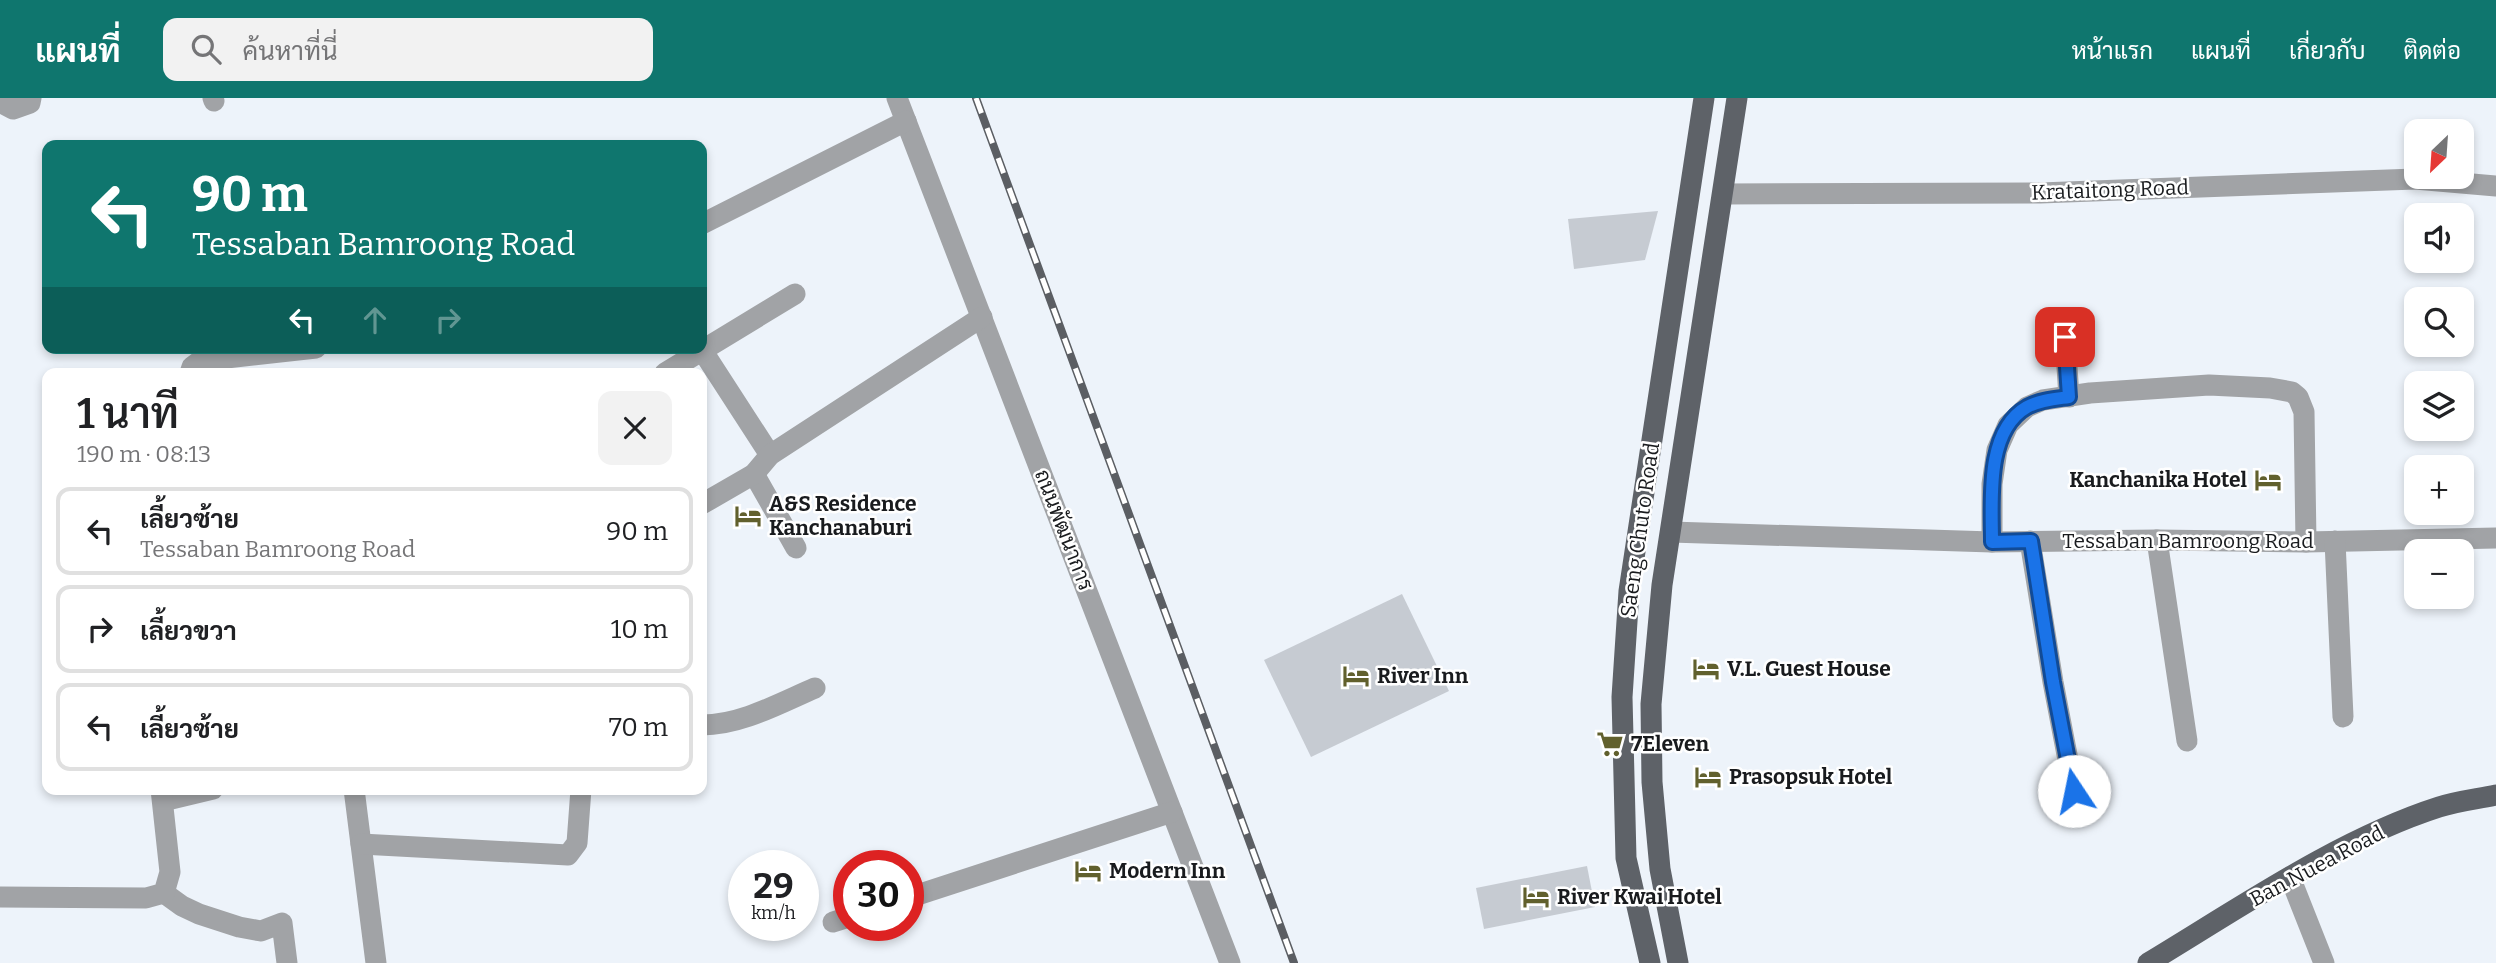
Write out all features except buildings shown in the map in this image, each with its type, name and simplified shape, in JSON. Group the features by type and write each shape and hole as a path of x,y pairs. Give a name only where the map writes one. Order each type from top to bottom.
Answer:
{"main road":[{"name":"Saeng Chuto Road","path":"1650,963 1626,858 1622,696 1629,591 1704,98"},
{"name":"Saeng Chuto Road","path":"1678,963 1660,869 1652,782 1651,704 1662,586 1737,98"},
{"path":"1623,782 1652,782"},
{"name":"Ban Nuea Road","path":"2148,963 2290,877 2377,831 2440,806 2496,795"}],"street":[{"path":"0,102 13,109 30,103 31,98"},
{"name":"ถนนพัฒนาการ","path":"897,98 1230,963"},
{"path":"707,221 906,121"},
{"name":"Krataitong Road","path":"1723,194 2040,193 2415,179 2496,186"},
{"path":"707,347 795,294"},
{"path":"707,501 754,474 770,455 982,317"},
{"path":"2065,337 2069,397"},
{"path":"192,368 200,361 262,354"},
{"path":"672,368 695,354"},
{"path":"705,354 770,455"},
{"path":"1992,542 1992,484 1997,450 2008,425 2027,407 2043,400 2090,393 2209,385 2270,388 2292,392 2298,397 2304,412 2306,542"},
{"path":"754,474 796,548"},
{"name":"Tessaban Bamroong Road","path":"1671,532 1992,542 2306,542 2496,538"},
{"path":"2157,540 2187,741"},
{"path":"2031,541 2053,682 2074,791"},
{"path":"2335,541 2343,717"},
{"path":"707,725 743,717 815,688"},
{"path":"162,795 170,872 164,893"},
{"path":"355,795 376,963"},
{"path":"361,844 568,855 577,843 581,795"},
{"path":"924,893 1172,811"},
{"path":"2290,877 2324,963"},
{"path":"0,897 146,898 164,893"},
{"path":"164,893 199,914 239,927 261,931 282,923 287,963"}],"railway":[{"path":"976,98 1294,963"}],"place":[{"name":"Kanchanika Hotel","path":"2268,480"},
{"name":"A&S Residence Kanchanaburi","path":"748,516"},
{"name":"V.L. Guest House","path":"1706,669"},
{"name":"River Inn","path":"1356,676"},
{"name":"7Eleven","path":"1610,744"},
{"name":"Prasopsuk Hotel","path":"1708,777"},
{"name":"Modern Inn","path":"1088,871"},
{"name":"River Kwai Hotel","path":"1536,897"}],"route":[{"path":"2065,337 2069,397 2043,400 2027,407 2008,425 1997,450 1992,484 1992,542 2031,541 2053,682 2074,791"}]}
